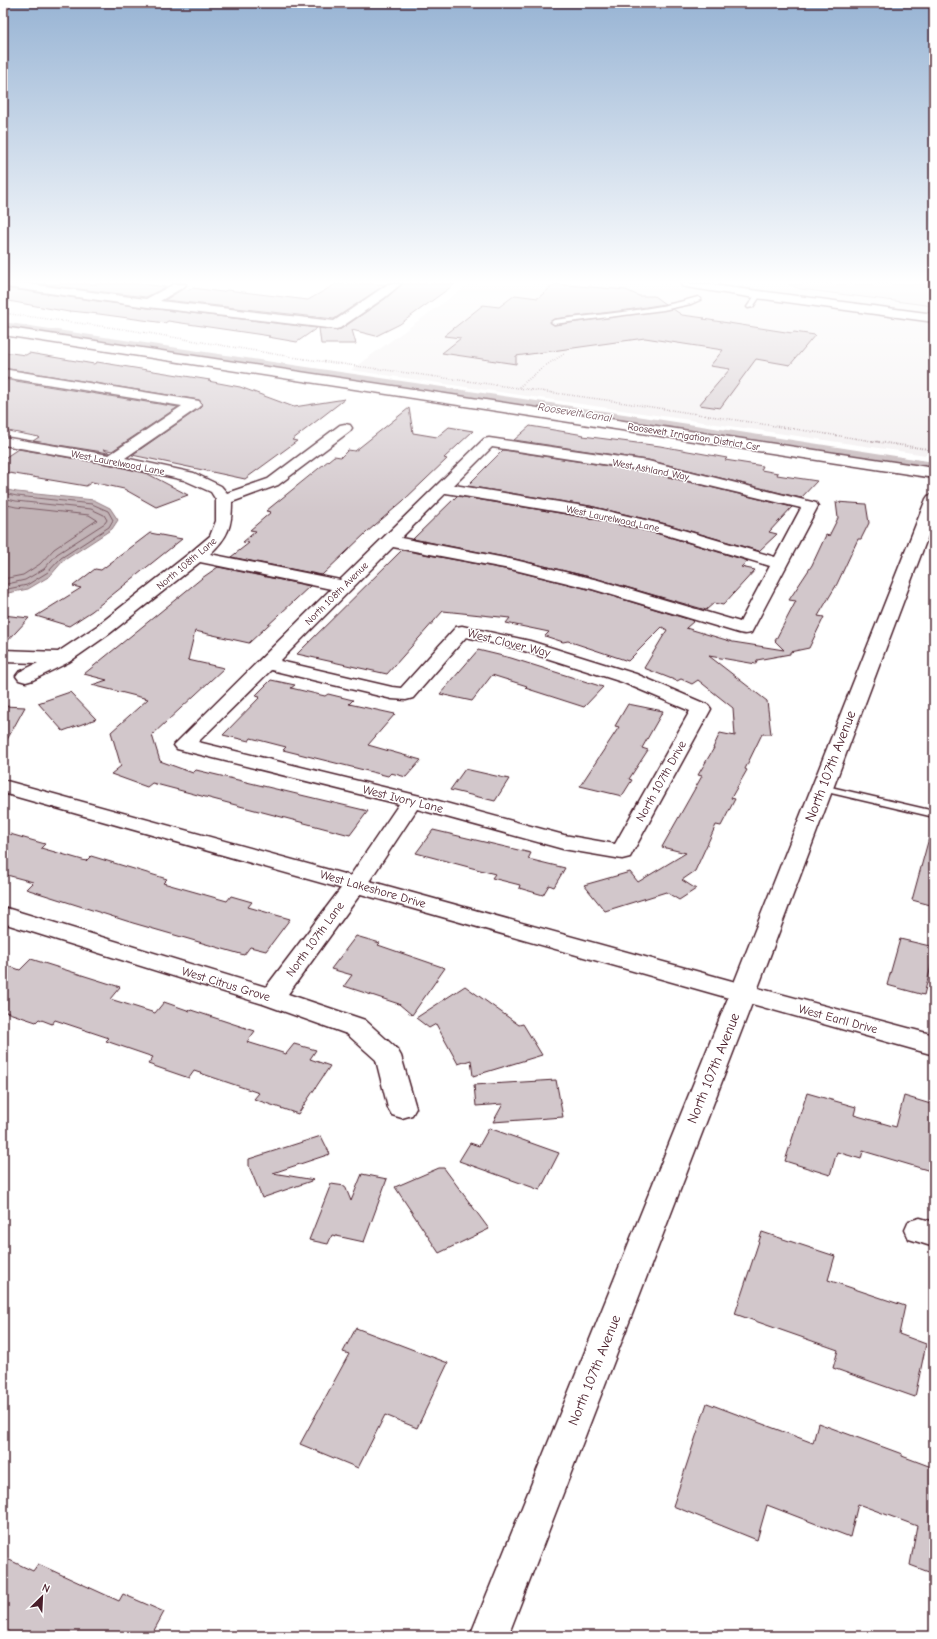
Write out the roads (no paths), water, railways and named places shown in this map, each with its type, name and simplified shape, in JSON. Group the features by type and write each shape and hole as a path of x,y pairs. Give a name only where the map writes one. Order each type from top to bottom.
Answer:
{"street":[{"name":"Roosevelt Irrigation District Csr","path":"196,360 934,473"},
{"path":"275,360 540,400"},
{"path":"3,372 194,404 112,460"},
{"path":"224,500 273,482 345,428"},
{"name":"West Laurelwood Lane","path":"3,441 112,460 188,476 216,489 224,500"},
{"name":"North 108th Avenue","path":"184,745 489,442"},
{"name":"West Ashland Way","path":"489,442 648,466 810,506 780,564"},
{"name":"West Laurelwood Lane","path":"443,488 590,512 660,528 780,564"},
{"name":"North 107th Avenue","path":"489,1636 743,992 934,499"},
{"name":"North 108th Lane","path":"26,676 62,658 103,630 197,556 217,538 224,521 224,500"},
{"path":"389,541 514,565 590,583 745,629 780,564"},
{"path":"197,556 344,586"},
{"name":"West Clover Way","path":"266,663 392,693 406,694 462,631 523,645 628,678 700,709"},
{"path":"3,656 62,658"},
{"name":"North 107th Drive","path":"622,852 700,709"},
{"name":"West Ivory Lane","path":"184,745 412,801 563,842 622,852"},
{"name":"West Lakeshore Drive","path":"3,786 743,992"},
{"name":"North 107th Lane","path":"272,998 356,884 412,801"},
{"name":"West Citrus Grove","path":"3,915 272,998 356,1027 388,1056 402,1108"},
{"name":"West Earll Drive","path":"743,992 934,1046"}],"lane":[{"path":"822,788 934,814"}],"water":[{"path":"3,489 17,492 94,500 110,508 118,520 112,529 63,561 50,576 28,589 3,594"}],"waterway":[{"name":"Roosevelt Canal","path":"236,360 934,466"}]}
